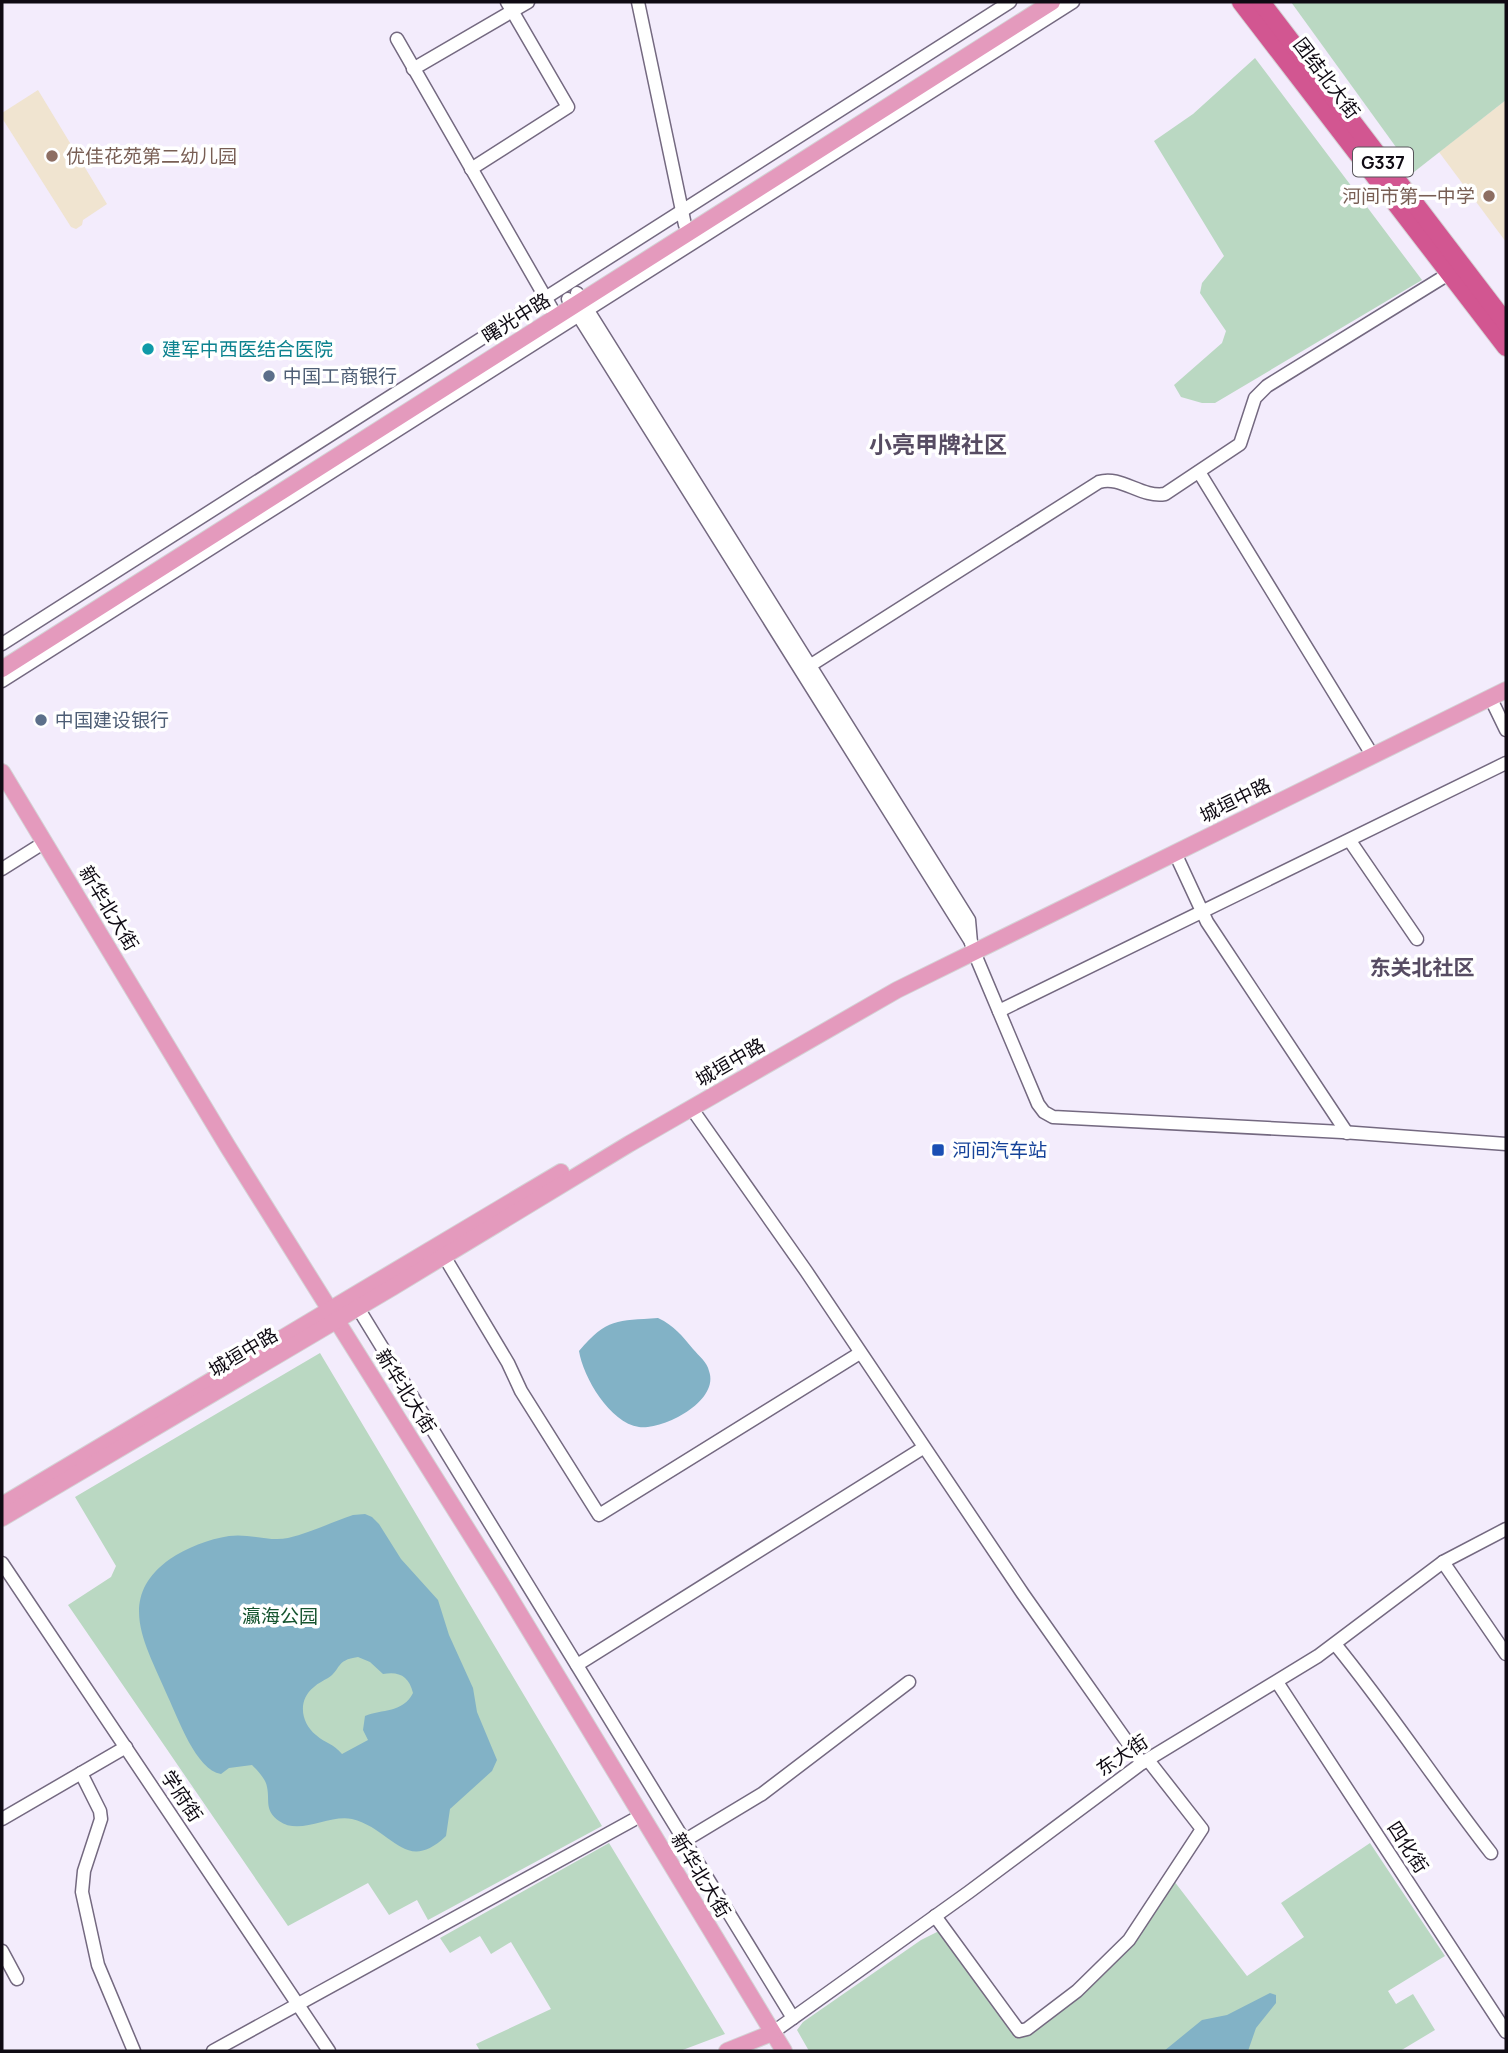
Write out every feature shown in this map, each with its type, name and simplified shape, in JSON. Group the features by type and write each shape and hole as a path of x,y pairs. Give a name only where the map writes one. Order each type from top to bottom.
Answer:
{"highway":[{"name":"团结北大街","path":"1241,2 1506,347"},
{"name":"团结北大街","path":"1261,2 1506,323"}],"main road":[{"name":"曙光中路","path":"2,658 549,303 578,304 683,218 1034,2"},
{"name":"曙光中路","path":"2,669 1052,2"},
{"name":"城垣中路","path":"2,1505 330,1317 358,1308 629,1144 973,947 1506,679"},
{"name":"城垣中路","path":"2,1518 793,1038 893,982 1175,853 1506,690"},
{"name":"新华北大街","path":"2,772 633,1820 761,2040"},
{"name":"新华北大街","path":"2,790 220,1152 330,1317 504,1588 664,1853 761,2040"},
{"path":"727,2051 761,2040 784,2051"},
{"path":"761,2040 773,2051"}],"street":[{"path":"414,69 510,6 528,2"},
{"path":"638,2 683,218"},
{"path":"2,644 683,218 1010,2"},
{"path":"2,681 578,304 1073,2"},
{"path":"471,169 568,107 510,6"},
{"path":"397,39 549,303"},
{"path":"811,665 1099,482 1106,479 1151,495 1165,494 1240,444 1255,398 1267,386 1450,273"},
{"path":"578,304 811,665 959,903 969,920 973,947"},
{"path":"578,304 973,947 1038,1104 1044,1112 1053,1117 1506,1144"},
{"path":"1199,472 1368,748"},
{"path":"1490,697 1506,730"},
{"path":"999,1011 1506,764"},
{"path":"1350,841 1417,939"},
{"path":"2,869 37,847"},
{"path":"1175,853 1203,913 1347,1133"},
{"path":"692,1109 806,1270 923,1448 1145,1761 1202,1829 1129,1940 1077,1991 1027,2029 1019,2031 936,1916"},
{"path":"444,1256 508,1363 521,1391 599,1515 860,1353"},
{"path":"358,1308 793,2018"},
{"path":"577,1665 923,1448"},
{"name":"东大街","path":"761,2040 936,1916 1145,1761 1335,1644 1443,1562 1506,1529"},
{"path":"1443,1562 1506,1654"},
{"name":"学府街","path":"2,1563 328,2051"},
{"path":"1335,1644 1364,1679 1491,1853"},
{"path":"664,1853 762,1794 909,1682"},
{"name":"四化街","path":"1277,1682 1506,2032"},
{"path":"2,1819 126,1747"},
{"path":"81,1773 100,1811 101,1819 85,1871 82,1892 98,1965 134,2051"},
{"path":"214,2051 633,1820"},
{"path":"2,1951 17,1979"}],"shaded area":[{"name":"优佳花苑第二幼儿园","path":"38,90 107,204 83,220 82,225 76,229 71,227 2,118 2,113"},
{"name":"河间市第一中学","path":"1506,100 1506,242 1439,152"}],"green space":[{"path":"1291,2 1506,2 1506,100 1414,172"},
{"path":"1255,58 1422,280 1215,403 1202,403 1181,397 1174,385 1222,343 1226,331 1200,293 1202,283 1224,256 1154,141 1193,114"},
{"name":"瀛海公园","path":"320,1353 602,1826 428,1920 417,1900 389,1915 368,1883 288,1926 68,1605 111,1577 116,1566 75,1497"},
{"path":"609,1843 725,2034 680,2051 480,2051 476,2044 551,2009 511,1942 491,1954 480,1936 450,1953 440,1938"},
{"path":"1370,1843 1445,1956 1388,1991 1396,2004 1413,1994 1435,2030 1400,2051 809,2051 797,2030 803,2022 921,1940 939,1931 1021,2037 1095,1980 1174,1881 1247,1976 1304,1937 1281,1903"}],"water":[{"path":"658,1318 678,1332 702,1359 708,1368 710,1382 706,1393 688,1411 662,1424 639,1427 628,1424 608,1408 592,1385 579,1351 597,1332 614,1323"},
{"path":"365,1514 379,1524 401,1559 438,1600 449,1635 473,1688 477,1712 497,1760 492,1771 450,1809 446,1836 432,1847 420,1851 399,1846 366,1824 352,1819 334,1819 305,1826 287,1825 271,1813 266,1784 252,1765 229,1768 221,1774 212,1770 196,1753 183,1730 152,1660 140,1624 139,1607 143,1590 153,1574 183,1551 229,1536 288,1538 353,1515","holes":["358,1657 370,1662 383,1674 394,1673 402,1676 409,1682 413,1693 398,1707 365,1716 363,1730 368,1740 342,1754 316,1735 307,1724 303,1711 305,1698 345,1660"]},
{"path":"1270,1993 1276,1995 1276,2003 1256,2028 1248,2051 1164,2051 1202,2020 1227,2015"}],"place":[{"name":"优佳花苑第二幼儿园","path":"52,156"},
{"name":"河间市第一中学","path":"1489,196"},
{"name":"建军中西医结合医院","path":"148,349"},
{"name":"中国工商银行","path":"269,376"},
{"name":"中国建设银行","path":"41,720"},
{"name":"河间汽车站","path":"938,1150"}],"district":[{"name":"小亮甲牌社区","path":"938,444"},
{"name":"东关北社区","path":"1422,967"}]}
